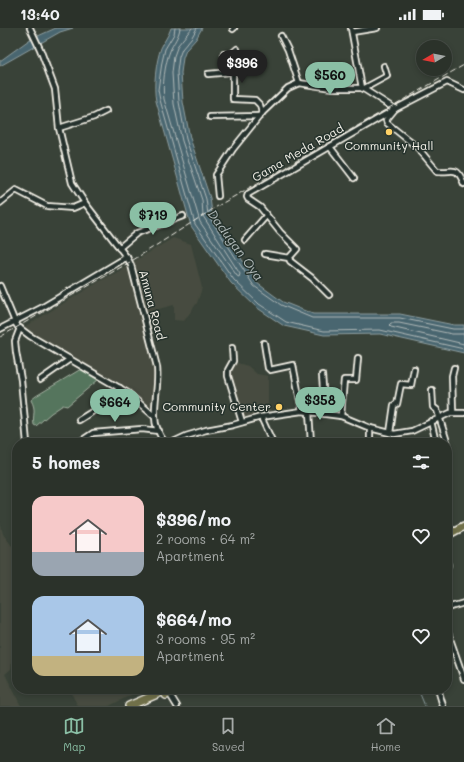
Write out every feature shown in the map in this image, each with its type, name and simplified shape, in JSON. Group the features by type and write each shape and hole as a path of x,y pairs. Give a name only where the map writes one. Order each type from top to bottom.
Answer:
{"highway":[{"path":"452,528 464,522"},
{"path":"452,533 464,527"},
{"path":"129,706 161,694"},
{"path":"139,706 163,694"}],"street":[{"path":"363,89 352,30 377,28"},
{"name":"Amuna Road","path":"30,29 40,49 55,89 59,128 72,183 85,203 127,257 132,268 157,367 158,378 155,417 162,438"},
{"path":"281,36 288,50 299,83"},
{"path":"230,55 237,49"},
{"path":"224,54 230,55"},
{"path":"230,55 233,66 233,99 254,100 260,105 261,114"},
{"path":"363,89 387,76 384,66"},
{"path":"208,74 231,72 233,74"},
{"name":"Gama Meda Road","path":"289,258 296,249 266,216 260,207 248,199 248,194 395,109 447,82 464,90"},
{"path":"218,196 217,171 232,149 261,114 288,88 299,83 332,88 363,89 395,109 386,120 388,123 418,148 437,171 444,172 454,170 460,173 464,184"},
{"path":"59,128 94,117 106,111"},
{"path":"210,117 261,114"},
{"path":"330,147 354,178"},
{"path":"0,203 16,190 47,206 73,208 85,203"},
{"path":"119,248 137,233 183,216"},
{"path":"244,240 266,216"},
{"path":"265,254 289,258 290,261 312,278 329,295"},
{"path":"0,330 127,257"},
{"path":"0,286 15,322 20,328 30,336 128,393 155,417"},
{"path":"20,328 15,341 21,380 27,438"},
{"path":"264,343 268,368 270,370 293,365 302,411"},
{"path":"232,348 233,361 228,370 228,376 242,422"},
{"path":"341,416 344,380 356,380 358,358"},
{"path":"40,380 70,359"},
{"path":"453,412 452,376 454,368"},
{"path":"390,433 394,405 397,404 401,384 411,385 414,369"},
{"path":"322,375 325,414"},
{"path":"79,420 97,410 120,388"},
{"path":"432,390 433,407 436,409 440,418 446,438"},
{"path":"182,438 206,430 260,417 302,411 341,416 370,428 394,434 412,431 453,412 464,414"},
{"path":"309,412 311,438"},
{"path":"260,417 270,438"},
{"path":"431,421 435,438"},
{"path":"370,428 370,438"},
{"path":"86,438 93,434 142,429 159,431"},
{"path":"452,607 464,603"},
{"path":"452,644 464,679"},
{"path":"171,694 177,706"},
{"path":"439,694 443,706"}],"shaded area":[{"path":"173,238 191,244 202,288 197,303 184,321 174,320 174,305 147,312 133,262"},
{"path":"129,266 156,367 156,389 153,409 121,384 43,343 28,333 24,327 102,280"},
{"path":"234,362 248,366 257,374 268,376 268,403 272,413 244,420 229,372"},
{"path":"0,522 3,534 12,546 12,655 11,669 5,674 12,688 12,694 15,694 21,706 0,706"},
{"path":"72,694 133,694 109,706 78,706"}],"green space":[{"path":"81,369 98,380 67,406 63,405 36,426 34,425 34,407 31,400"}],"water":[{"path":"56,28 73,28 60,32 0,66 0,61 29,40"},
{"path":"171,28 202,28 196,39 186,50 183,58 181,73 183,102 190,138 210,198 212,213 257,283 283,302 313,314 400,314 454,325 464,325 464,353 380,334 324,335 284,326 256,307 231,283 191,226 156,101 155,82 158,60 161,48"}],"waterway":[{"path":"420,694 425,706"}],"railway":[{"path":"0,337 130,262 221,204 464,65"}],"place":[{"name":"Community Hall","path":"389,132"},
{"name":"Community Center","path":"279,407"}],"water label":[{"name":"Dadugan Oya","path":"236,245"}]}
